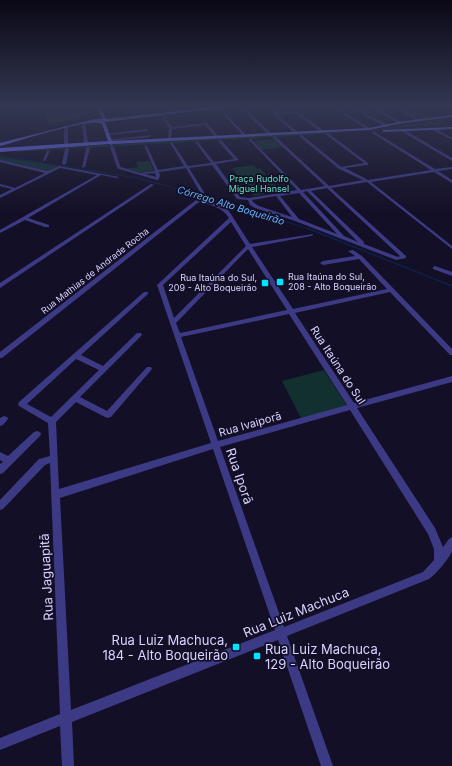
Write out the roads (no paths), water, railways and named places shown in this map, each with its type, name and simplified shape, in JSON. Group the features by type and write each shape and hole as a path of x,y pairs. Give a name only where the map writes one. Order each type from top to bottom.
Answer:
{"main road":[{"path":"0,145 16,141"},
{"path":"0,150 48,151 111,144 191,141"},
{"path":"0,153 111,144 145,146 171,142 206,141"}],"street":[{"path":"64,164 67,141"},
{"path":"83,167 87,146 86,141"},
{"path":"127,141 111,144 118,167 157,179 157,172 145,146"},
{"path":"139,174 237,160 220,141"},
{"path":"252,141 344,238"},
{"path":"249,199 252,204 257,207 297,220 398,259 404,257 277,141"},
{"path":"307,141 340,168 368,181 452,248"},
{"path":"335,141 367,164 340,168"},
{"path":"388,141 452,182"},
{"path":"420,141 452,160"},
{"path":"171,142 202,192 200,199"},
{"path":"197,142 238,197 249,199 452,168"},
{"path":"44,160 48,151"},
{"path":"0,161 48,172"},
{"path":"0,197 59,167 117,177"},
{"path":"0,232 100,175"},
{"path":"0,185 15,189"},
{"path":"0,286 152,185"},
{"path":"308,190 365,246"},
{"path":"276,195 297,220"},
{"name":"Rua Itaúna do Sul","path":"200,199 222,208 249,246 432,531 439,549 439,560"},
{"name":"Rua Mathias de Andrade Rocha","path":"0,356 200,199"},
{"path":"24,218 47,226"},
{"name":"Rua Iporã","path":"231,219 160,285 327,766"},
{"path":"173,323 249,246 311,235"},
{"path":"351,251 360,257 452,353"},
{"path":"323,263 360,257"},
{"path":"435,268 452,274"},
{"path":"178,336 391,290"},
{"path":"139,335 52,421 22,404 146,293"},
{"path":"76,356 104,370"},
{"path":"75,398 108,415 149,370"},
{"name":"Rua Ivaiporã","path":"55,495 216,445 452,379"},
{"name":"Rua Jaguapitã","path":"52,421 68,766"},
{"path":"0,470 37,434"},
{"path":"0,456 9,462"},
{"path":"0,506 42,462 54,458"},
{"name":"Rua Luiz Machuca","path":"0,744 426,576 436,568 439,560 452,542"}],"waterway":[{"name":"Córrego Alto Boqueirão","path":"0,156 137,178 168,186 197,197 244,208 309,229"},
{"name":"Córrego Alto Boqueirão","path":"307,228 452,286"}],"place":[{"name":"Rua Itaúna do Sul, 208 - Alto Boqueirão","path":"280,282"},
{"name":"Rua Itaúna do Sul, 209 - Alto Boqueirão","path":"265,283"},
{"name":"Rua Luiz Machuca, 184 - Alto Boqueirão","path":"236,647"},
{"name":"Rua Luiz Machuca, 129 - Alto Boqueirão","path":"257,656"}],"park label":[{"name":"Praça Rudolfo Miguel Hansel","path":"259,184"}]}
